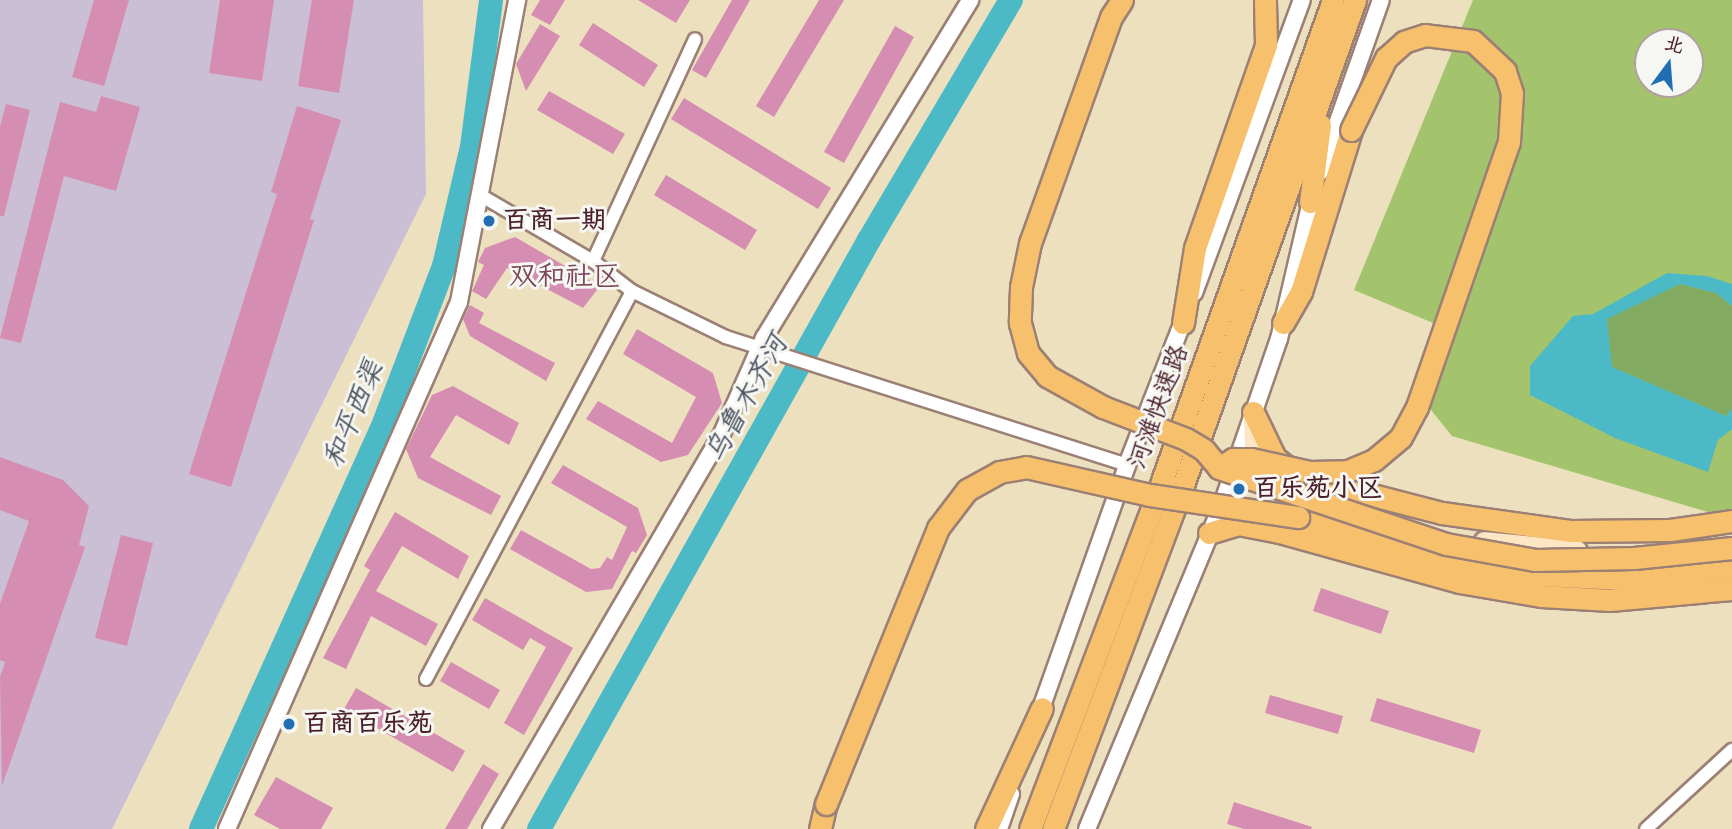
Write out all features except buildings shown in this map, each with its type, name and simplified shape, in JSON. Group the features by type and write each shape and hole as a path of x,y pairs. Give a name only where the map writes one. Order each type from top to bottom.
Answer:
{"highway":[{"path":"1122,0 1111,17 1031,243 1021,288 1020,323 1028,353 1047,376 1103,407 1186,439 1204,450 1219,468 1446,544 1535,560 1634,558 1732,547"},
{"name":"河滩快速路","path":"1030,829 1163,478 1333,0"},
{"name":"河滩快速路","path":"1053,829 1183,485 1355,0"},
{"path":"1183,323 1195,248 1266,45 1266,6"},
{"path":"1219,468 1233,459 1251,459 1309,472 1348,471 1374,460 1401,437 1417,407 1509,142 1513,93 1505,71 1473,41 1425,35 1404,43 1385,58 1351,130 1301,292 1283,323"},
{"path":"1310,202 1325,87"},
{"path":"1253,412 1275,458 1299,476 1367,495 1503,525 1570,531 1670,530 1732,521"},
{"path":"820,829 826,804 938,528 967,490 999,472 1026,467 1056,471 1150,495 1298,517 1405,552 1497,573 1624,579 1732,570"},
{"path":"1212,526 1238,524 1459,582 1541,596 1610,600 1732,589"},
{"path":"986,829 1042,708"}],"main road":[{"path":"1253,412 1254,446 1266,468 1302,493 1362,513 1435,533 1528,548 1620,553 1732,547"},
{"path":"1212,526 1240,514 1285,522 1433,567 1570,588 1662,583 1732,570"}],"street":[{"path":"227,829 460,302 517,0"},
{"path":"491,829 721,436 766,352 968,0"},
{"path":"999,829 1127,465 1183,323 1302,0"},
{"path":"1087,829 1212,526 1253,412 1283,323 1310,202 1381,0"},
{"path":"593,261 695,39"},
{"path":"480,195 593,261 632,291 766,352 1127,465"},
{"path":"426,679 632,291"},
{"path":"1646,829 1732,750"}],"shaded area":[{"path":"0,0 423,0 426,194 112,829 0,829"}],"green space":[{"path":"1473,0 1732,0 1732,511 1711,513 1452,436 1423,400 1445,328 1354,290"},
{"path":"1680,284 1716,293 1732,306 1732,409 1726,416 1612,367 1606,319"}],"water":[{"path":"1667,273 1707,276 1732,284 1732,306 1716,293 1680,284 1607,319 1612,367 1726,416 1732,409 1732,429 1718,440 1708,472 1615,438 1530,395 1530,366 1573,316 1593,314"}],"waterway":[{"name":"和平西渠","path":"201,829 381,431 444,266 472,147 491,0"},
{"name":"乌鲁木齐河","path":"539,829 869,240 1011,0"}],"place":[{"name":"百商一期","path":"489,221"},
{"name":"百乐苑小区","path":"1239,489"},
{"name":"百商百乐苑","path":"289,724"}],"district":[{"name":"双和社区","path":"565,276"}]}
